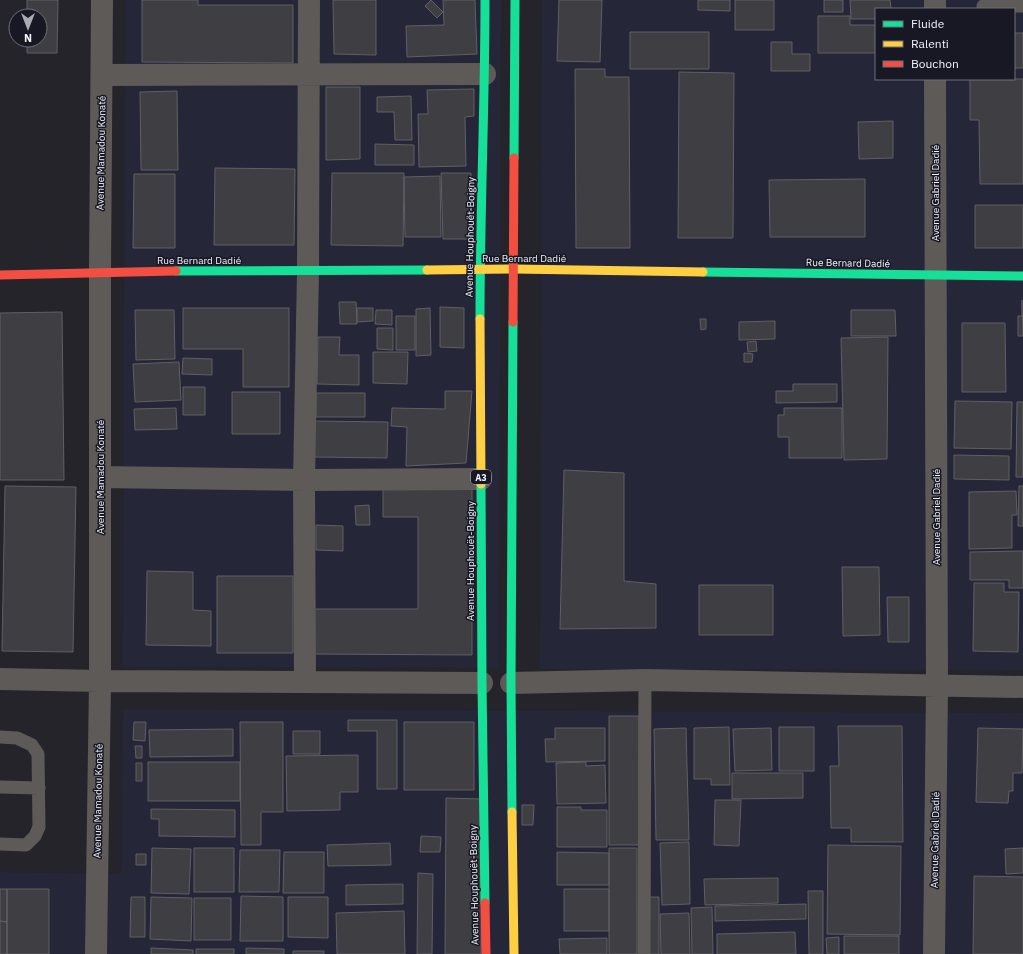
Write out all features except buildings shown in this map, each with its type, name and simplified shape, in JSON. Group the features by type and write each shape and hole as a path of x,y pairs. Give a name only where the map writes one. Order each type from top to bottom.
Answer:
{"main road":[{"name":"Avenue Houphouët-Boigny","path":"485,0 485,74 480,269 482,683 486,954"},
{"path":"514,954 511,683 515,0"},
{"name":"Rue Bernard Dadié","path":"0,275 100,272 514,269 1023,276"}],"street":[{"name":"Avenue Mamadou Konaté","path":"96,954 100,681 100,272 102,0"},
{"path":"305,682 304,480 308,271 309,0"},
{"path":"102,75 485,74"},
{"name":"Avenue Gabriel Dadié","path":"934,954 937,686 935,80"},
{"path":"100,477 304,480 481,479"},
{"path":"0,679 482,683"},
{"path":"511,683 645,680 1023,687"}],"lane":[{"path":"983,5 1023,6"},
{"path":"644,954 645,680"},
{"path":"0,737 17,738 32,745 38,754 39,788 39,827 35,836 26,845 0,844"},
{"path":"0,787 39,788"}],"shaded area":[{"path":"125,0 501,0 499,668 123,667"},
{"path":"542,0 1023,0 1023,670 540,669"},
{"path":"123,709 1023,713 1023,954 0,954 0,872 121,874"}],"traffic: fast":[{"path":"480,319 485,0"},
{"path":"514,158 515,0"},
{"path":"176,271 427,270"},
{"path":"703,272 1023,276"},
{"path":"512,812 511,683 513,322"},
{"path":"481,484 485,903"}],"traffic: slow":[{"path":"427,270 514,269 703,272"},
{"path":"480,319 481,484"},
{"path":"512,812 514,954"}],"traffic: jam":[{"path":"513,322 514,158"},
{"path":"0,275 176,271"},
{"path":"485,903 486,954"}]}
